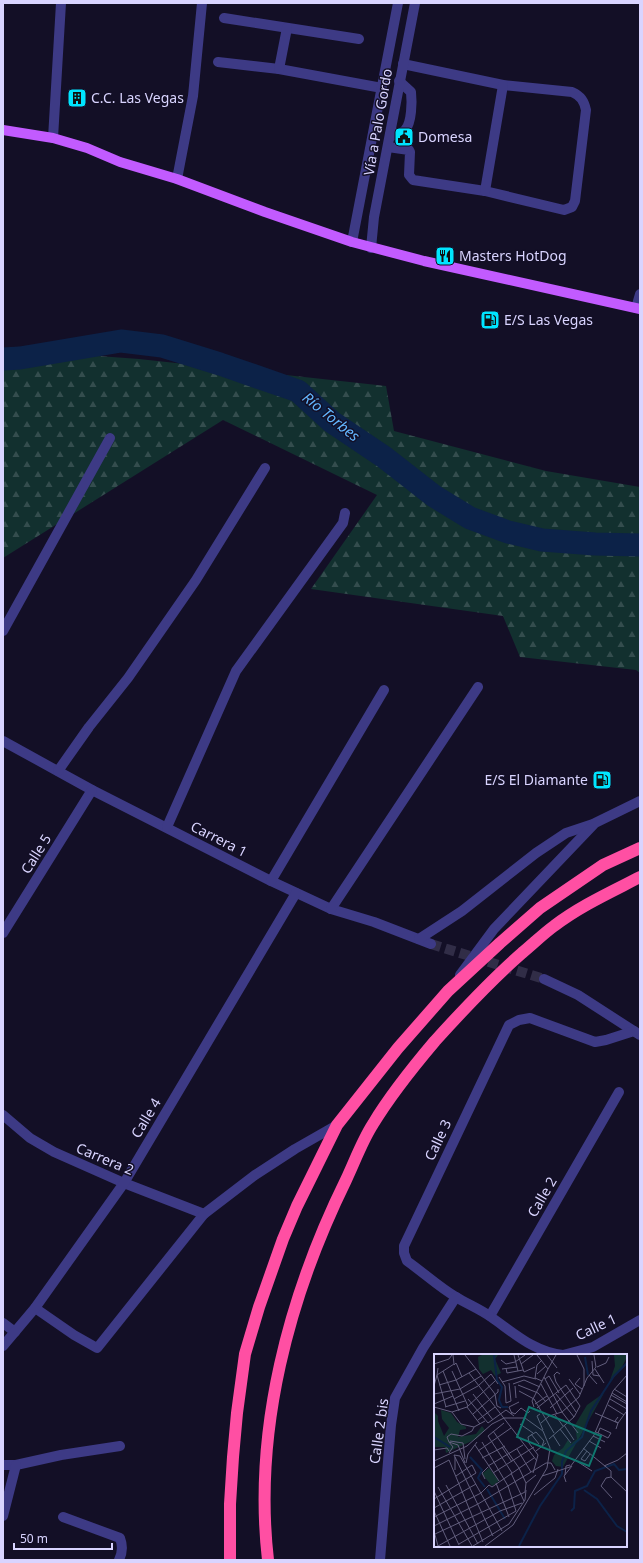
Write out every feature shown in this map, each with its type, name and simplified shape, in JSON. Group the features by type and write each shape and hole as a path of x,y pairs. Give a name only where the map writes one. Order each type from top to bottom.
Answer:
{"highway":[{"path":"230,1560 230,1504 233,1457 237,1412 245,1354 259,1307 283,1240 297,1206 337,1125 398,1048 448,991 500,943 540,908 603,865 640,848"},
{"path":"268,1560 264,1527 268,1437 285,1341 321,1235 372,1125 413,1066 459,1013 494,977 553,927 582,907 640,877"}],"main road":[{"path":"3,130 53,138 86,148 120,162 177,179 266,212 371,248 638,309"}],"street":[{"path":"53,138 61,3"},
{"path":"177,179 193,96 202,3"},
{"name":"Vía a Palo Gordo","path":"352,242 398,3"},
{"name":"Vía a Palo Gordo","path":"371,248 374,217 415,3"},
{"path":"224,18 359,39"},
{"path":"279,69 287,28"},
{"path":"218,62 279,69 382,88"},
{"path":"388,147 409,150 409,175 413,180 485,191 564,210 572,207 575,201 586,110 580,96 572,92 503,85 403,64"},
{"path":"390,136 404,132 408,126 411,92 400,81"},
{"path":"485,191 503,85"},
{"path":"638,309 640,294"},
{"path":"3,631 110,438"},
{"path":"58,771 89,727 128,678 196,580 265,468"},
{"path":"167,828 236,671 343,523 346,513"},
{"path":"331,908 478,687"},
{"path":"271,881 384,690"},
{"name":"Carrera 1","path":"3,741 92,790 296,893 331,908 374,922 431,944"},
{"name":"Calle 5","path":"3,933 92,790"},
{"path":"419,939 462,911 536,853 566,833 595,824 640,801"},
{"path":"448,991 494,929 595,824"},
{"name":"Calle 4","path":"3,1346 35,1308 124,1183 296,893"},
{"path":"544,979 578,995 637,1033"},
{"name":"Calle 3","path":"490,1316 456,1297 408,1261 404,1253 404,1246 509,1025 519,1020 530,1018 595,1042 637,1033"},
{"name":"Calle 2","path":"490,1316 618,1092"},
{"name":"Carrera 2","path":"3,1117 30,1138 54,1152 124,1183 204,1214"},
{"path":"35,1308 74,1335 97,1348 204,1214 255,1175 295,1149 337,1125"},
{"name":"Calle 2 bis","path":"380,1560 391,1425 395,1398 423,1348 456,1297"},
{"name":"Calle 1","path":"490,1316 526,1342 552,1354"},
{"name":"Calle 1","path":"567,1354 593,1347 640,1320"},
{"path":"3,1323 15,1332"},
{"path":"3,1465 16,1465 61,1455 120,1446"},
{"path":"3,1516 16,1465"},
{"path":"63,1517 120,1538 123,1545 122,1554 119,1560"}],"green space":[{"path":"3,349 139,359 386,386 394,431 546,471 640,487 640,673 636,670 520,657 503,616 311,589 377,495 223,420 3,558"}],"waterway":[{"name":"Río Torbes","path":"3,359 20,358 121,341 162,346 298,391 332,422 384,457 434,496 470,518 508,532 542,540 595,544 640,545"}],"tunnel":[{"path":"431,944 544,979"}],"place":[{"name":"C.C. Las Vegas","path":"77,98"},
{"name":"Domesa","path":"404,137"},
{"name":"Masters HotDog","path":"445,256"},
{"name":"E/S Las Vegas","path":"490,320"},
{"name":"E/S El Diamante","path":"602,780"}]}
